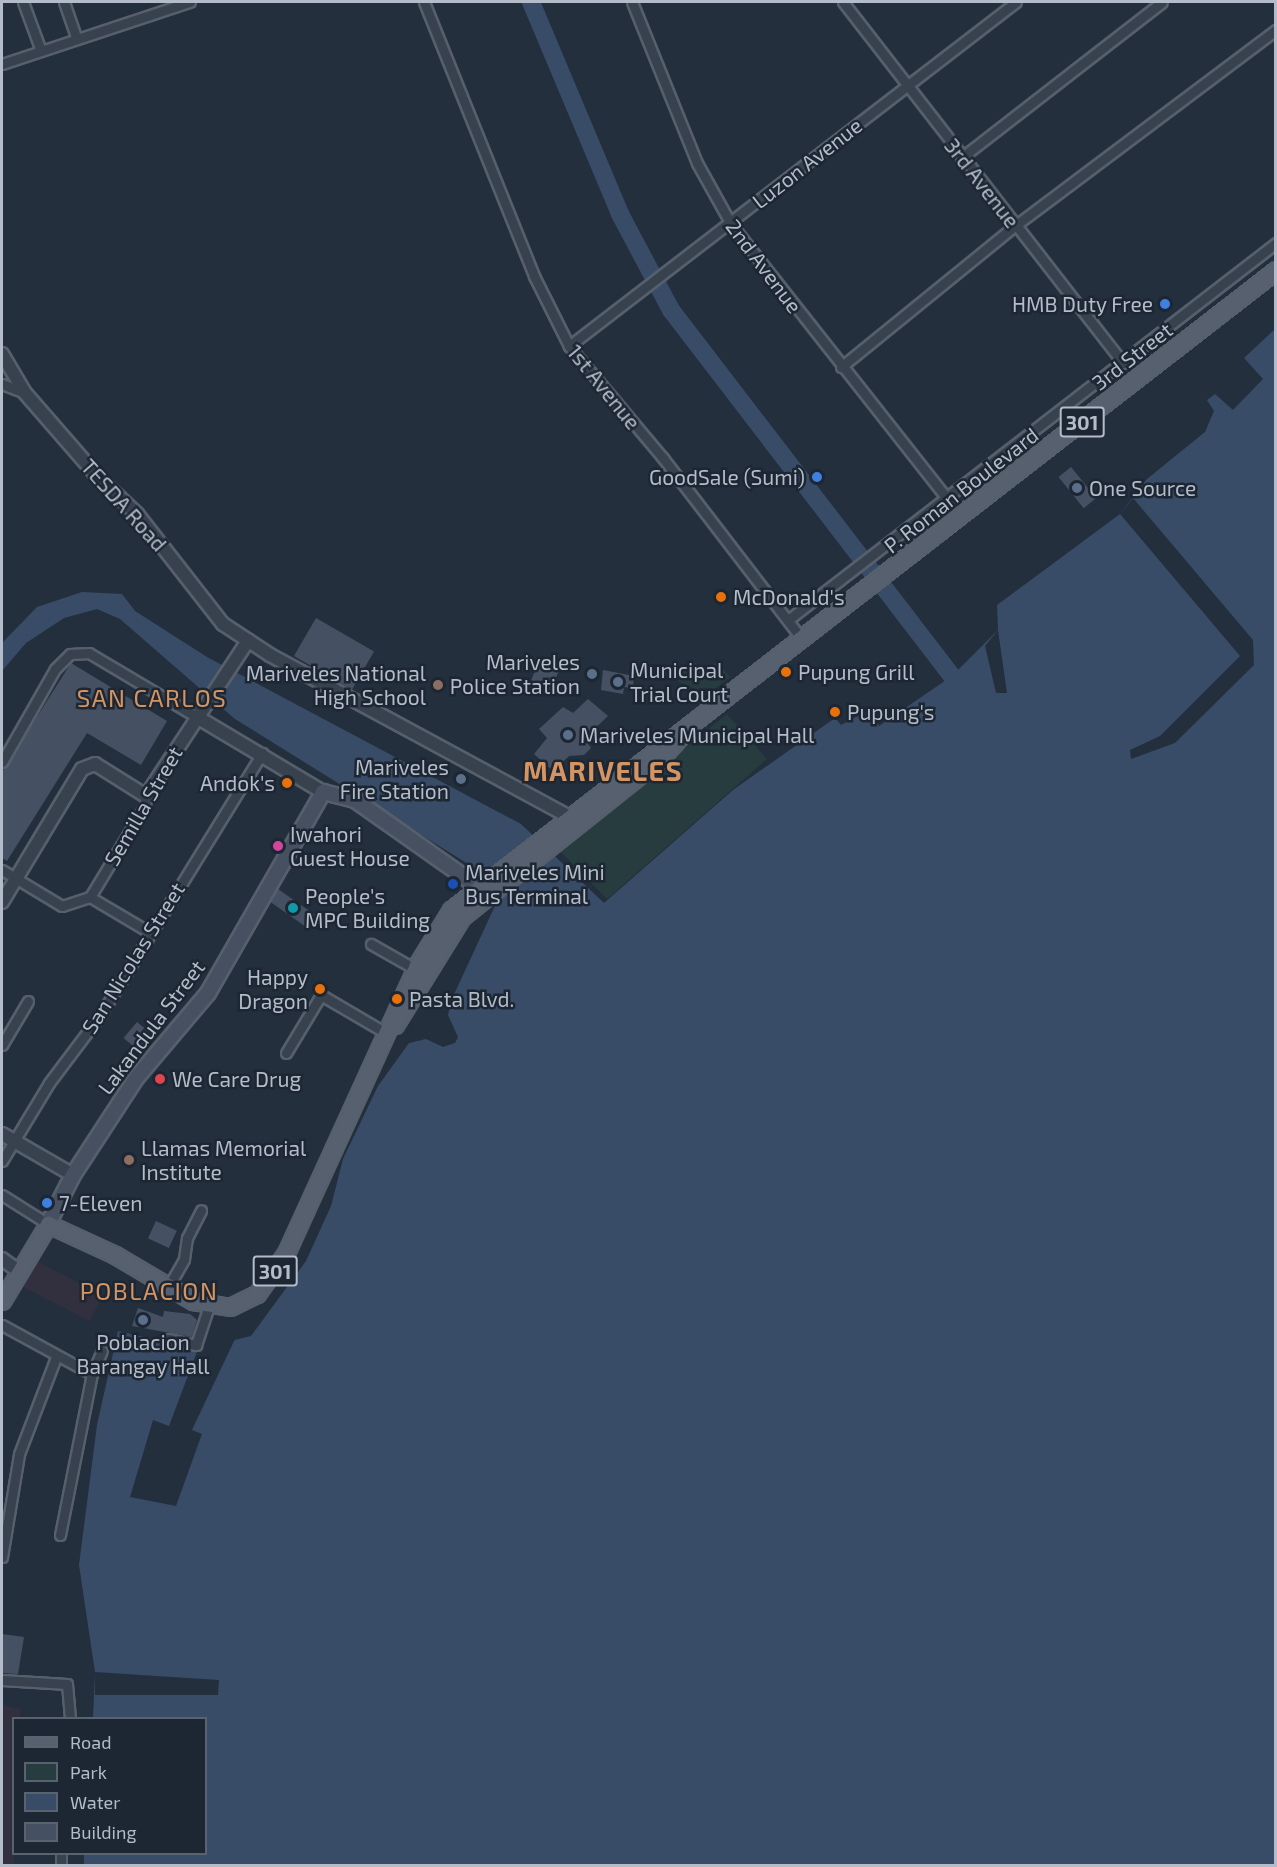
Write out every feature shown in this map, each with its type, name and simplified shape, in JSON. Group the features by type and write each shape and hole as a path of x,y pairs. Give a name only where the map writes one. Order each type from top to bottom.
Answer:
{"main road":[{"name":"P. Roman Boulevard","path":"550,837 568,816 888,574 1161,363 1275,270"},
{"name":"P. Roman Boulevard","path":"48,1224 115,1255 168,1289 209,1306 243,1303 268,1283 286,1252 415,969 444,919 550,837 661,758 699,717"},
{"path":"323,792 355,800 485,886"},
{"name":"Lakandula Street","path":"48,1224 73,1175 137,1077 208,993 323,792"},
{"name":"P. Roman Boulevard","path":"386,1033 403,1019 447,936 485,886"},
{"path":"2,1301 17,1270 48,1224"}],"street":[{"path":"24,2 41,51"},
{"path":"64,2 77,39"},
{"path":"2,64 190,2"},
{"name":"1st Avenue","path":"424,2 534,276 569,346 663,458 802,639"},
{"name":"2nd Avenue","path":"632,2 698,163 731,224 841,367 948,500"},
{"name":"3rd Avenue","path":"843,2 961,158 1123,363"},
{"name":"Luzon Avenue","path":"569,346 644,287 731,224 907,84 1016,2"},
{"path":"961,158 1162,2"},
{"path":"841,367 1016,225 1275,30"},
{"name":"3rd Street","path":"788,620 874,558 1155,340 1275,243"},
{"path":"1265,251 1275,258"},
{"path":"1155,340 1161,363"},
{"name":"TESDA Road","path":"2,354 25,393 137,514 223,624 248,642 568,816"},
{"path":"2,384 25,393"},
{"name":"Semilla Street","path":"90,897 145,806 146,796 248,642"},
{"path":"2,762 55,669 77,652 97,657 262,753 323,792"},
{"name":"San Nicolas Street","path":"2,1161 49,1083 101,1014 148,932 262,753"},
{"path":"2,902 88,764 146,796"},
{"path":"2,870 62,906 90,897 148,932"},
{"path":"371,944 415,969"},
{"path":"286,1053 321,995 386,1033"},
{"path":"2,1045 28,1001"},
{"path":"2,1134 73,1175"},
{"path":"2,1195 48,1224"},
{"path":"168,1289 201,1210"},
{"path":"2,1260 17,1270"},
{"path":"168,1339 196,1345 209,1306"},
{"path":"2,1325 56,1357 92,1374"},
{"path":"60,1535 92,1374 102,1351"},
{"path":"2,1557 19,1454 56,1357"},
{"path":"2,1680 67,1684 70,1717"}],"shaded area":[{"path":"36,1261 103,1295 90,1321 23,1287"},
{"path":"2,1705 20,1709 20,1717 12,1717 12,1855 14,1855 14,1865 2,1865"}],"green space":[{"path":"717,662 730,677 707,695 663,674 696,663 704,671"},
{"path":"727,714 767,759 607,899 559,850"}],"water":[{"path":"1275,329 1275,1865 84,1865 84,1855 207,1855 207,1717 93,1717 95,1672 79,1565 97,1425 118,1331 198,1349 251,1336 306,1261 331,1206 343,1159 378,1086 409,1043 426,1039 443,1047 455,1043 458,1037 448,1015 451,1001 500,895 481,872 235,719 120,619 97,609 64,618 26,643 2,671 2,643 37,607 82,592 122,594 135,611 207,657 521,824 604,903 733,790 835,718 841,725 869,710 879,726 952,676 998,630 997,605 1120,514 1147,479 1205,432 1214,411 1207,400 1215,394 1233,410 1263,379 1244,358"}],"pier":[{"path":"1133,498 1253,640 1254,665 1175,743 1131,759 1130,750 1160,736 1240,656 1120,514"},
{"path":"998,630 1007,693 996,693 985,646"},
{"path":"235,1339 192,1430 202,1434 176,1506 130,1497 153,1420 169,1426 198,1349"},
{"path":"95,1672 219,1680 218,1695 95,1695"}],"building":[{"name":"One Source","path":"1071,467 1096,498 1084,508 1059,477"},
{"path":"316,618 374,652 352,690 294,656"},
{"path":"539,661 559,669 549,695 529,687"},
{"path":"71,663 167,721 141,765 87,733 7,861 2,858 2,772"},
{"name":"Municipal Trial Court","path":"603,670 634,676 633,688 624,687 623,694 601,690"},
{"name":"Mariveles Municipal Hall","path":"588,699 608,716 591,732 588,744 591,748 584,755 569,756 553,771 534,754 547,738 539,729 563,707 573,713"},
{"name":"People's MPC Building","path":"278,889 317,916 308,928 269,901"},
{"path":"137,1022 155,1037 141,1053 124,1038"},
{"path":"156,1221 177,1231 169,1248 148,1238"},
{"path":"138,1308 163,1317 164,1311 190,1314 197,1320 192,1337 132,1326"},
{"path":"2,1634 24,1637 18,1674 2,1673"}],"waterway":[{"path":"531,2 620,214 671,310 952,676"}],"place":[{"name":"HMB Duty Free","path":"1165,304"},
{"name":"GoodSale (Sumi)","path":"817,477"},
{"name":"One Source","path":"1077,488"},
{"name":"McDonald's","path":"721,597"},
{"name":"Pupung Grill","path":"786,672"},
{"name":"Mariveles Police Station","path":"592,674"},
{"name":"Municipal Trial Court","path":"618,682"},
{"name":"Mariveles National High School","path":"438,685"},
{"name":"Pupung's","path":"835,712"},
{"name":"Mariveles Municipal Hall","path":"568,735"},
{"name":"Mariveles Fire Station","path":"461,779"},
{"name":"Andok's","path":"287,783"},
{"name":"Iwahori Guest House","path":"278,846"},
{"name":"Mariveles Mini Bus Terminal","path":"453,884"},
{"name":"People's MPC Building","path":"293,908"},
{"name":"Happy Dragon","path":"320,989"},
{"name":"Pasta Blvd.","path":"397,999"},
{"name":"We Care Drug","path":"160,1079"},
{"name":"Llamas Memorial Institute","path":"129,1160"},
{"name":"7-Eleven","path":"47,1203"},
{"name":"Poblacion Barangay Hall","path":"143,1320"}],"district":[{"name":"SAN CARLOS","path":"152,698"},
{"name":"MARIVELES","path":"603,771"},
{"name":"POBLACION","path":"149,1291"}]}
